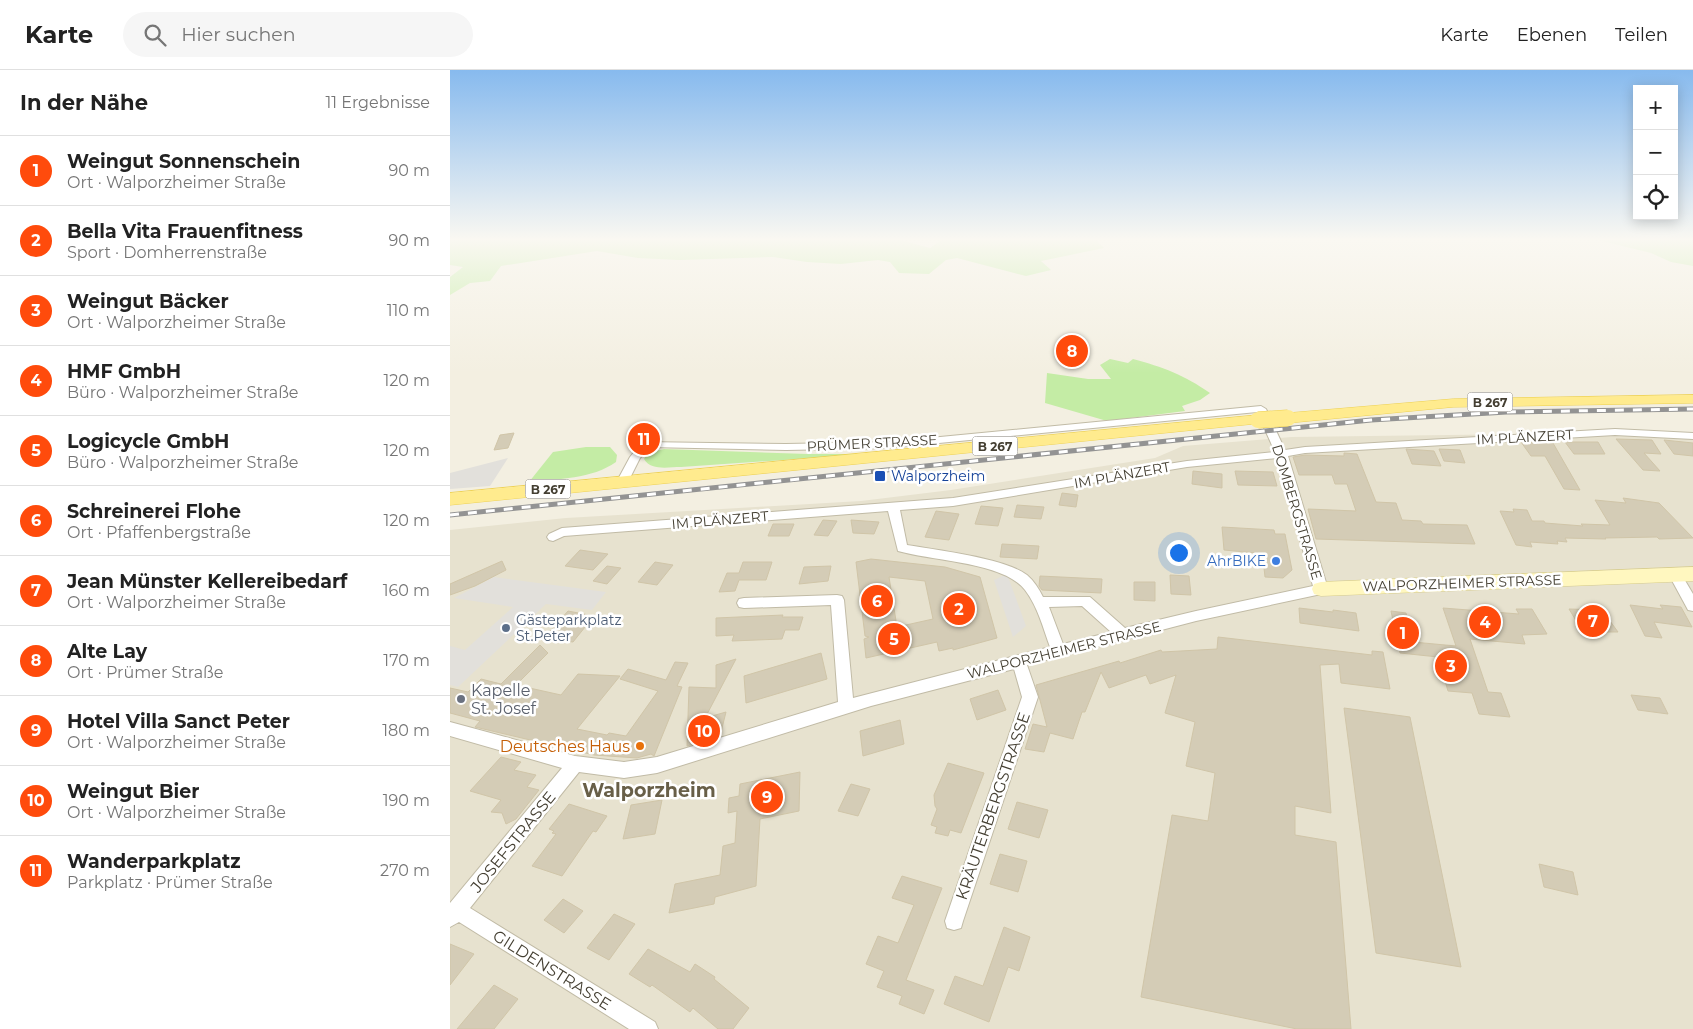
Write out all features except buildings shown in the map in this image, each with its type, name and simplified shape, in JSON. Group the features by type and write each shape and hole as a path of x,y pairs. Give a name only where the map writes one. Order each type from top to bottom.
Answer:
{"main road":[{"name":"B 267","path":"450,499 732,472 1260,415 1288,418 1453,402 1693,399"}],"street":[{"name":"DOMBERGSTRASSE","path":"1260,415 1282,455 1321,589"},
{"name":"PRÜMER STRASSE","path":"622,482 635,457 646,444 888,445 1260,415"},
{"name":"IM PLÄNZERT","path":"554,537 562,532 726,518 821,513 1011,495 1188,464 1282,455 1305,450 1615,432 1693,436"},
{"path":"893,507 902,548 1005,570 1023,578 1040,602 1058,651"},
{"path":"1684,575 1693,606"},
{"name":"WALPORZHEIMER STRASSE","path":"450,729 576,764 624,770 657,766 846,706 1058,651 1321,589 1684,575"},
{"path":"744,603 837,600 846,706"},
{"path":"1040,602 1086,602 1123,635"},
{"name":"KRÄUTERBERGSTRASSE","path":"954,921 1030,697 1019,661"},
{"name":"JOSEFSTRASSE","path":"453,914 576,764"},
{"name":"GILDENSTRASSE","path":"453,914 648,1029"}],"shaded area":[{"path":"1693,432 1693,1029 450,1029 450,530 566,518 861,501 951,490 1155,458 1183,446 1292,437"},
{"path":"508,458 490,486 450,489 450,473"},
{"path":"1007,574 1026,626 1013,637 994,580"},
{"name":"Gästeparkplatz St.Peter","path":"494,577 606,592 592,610 546,604 458,687 450,685 450,646 465,650 513,607 454,598"}],"green space":[{"path":"450,284 469,284 450,295"},
{"path":"1110,359 1128,363 1133,359 1154,365 1182,376 1210,393 1200,400 1182,406 1185,411 1107,421 1045,403 1047,373 1088,379 1111,379 1100,365"},
{"path":"586,447 610,447 617,455 616,462 607,468 586,475 529,482 553,452"},
{"path":"664,449 808,454 870,454 665,468 655,467 644,459 648,453"}],"railway":[{"path":"450,515 1371,420 1507,412 1693,409"}],"place":[{"name":"Alte Lay","path":"1072,351"},
{"name":"Wanderparkplatz","path":"644,439"},
{"name":"Walporzheim","path":"880,476"},
{"name":"AhrBIKE","path":"1276,561"},
{"name":"Schreinerei Flohe","path":"877,601"},
{"name":"Bella Vita Frauenfitness","path":"959,609"},
{"name":"Jean Münster Kellereibedarf","path":"1593,621"},
{"name":"HMF GmbH","path":"1485,622"},
{"name":"Gästeparkplatz St.Peter","path":"506,628"},
{"name":"Weingut Sonnenschein","path":"1403,633"},
{"name":"Logicycle GmbH","path":"894,639"},
{"name":"Weingut Bäcker","path":"1451,666"},
{"name":"Kapelle St. Josef","path":"461,699"},
{"name":"Weingut Bier","path":"704,731"},
{"name":"Deutsches Haus","path":"640,746"},
{"name":"Hotel Villa Sanct Peter","path":"767,797"}],"district":[{"name":"Walporzheim","path":"649,790"}]}
